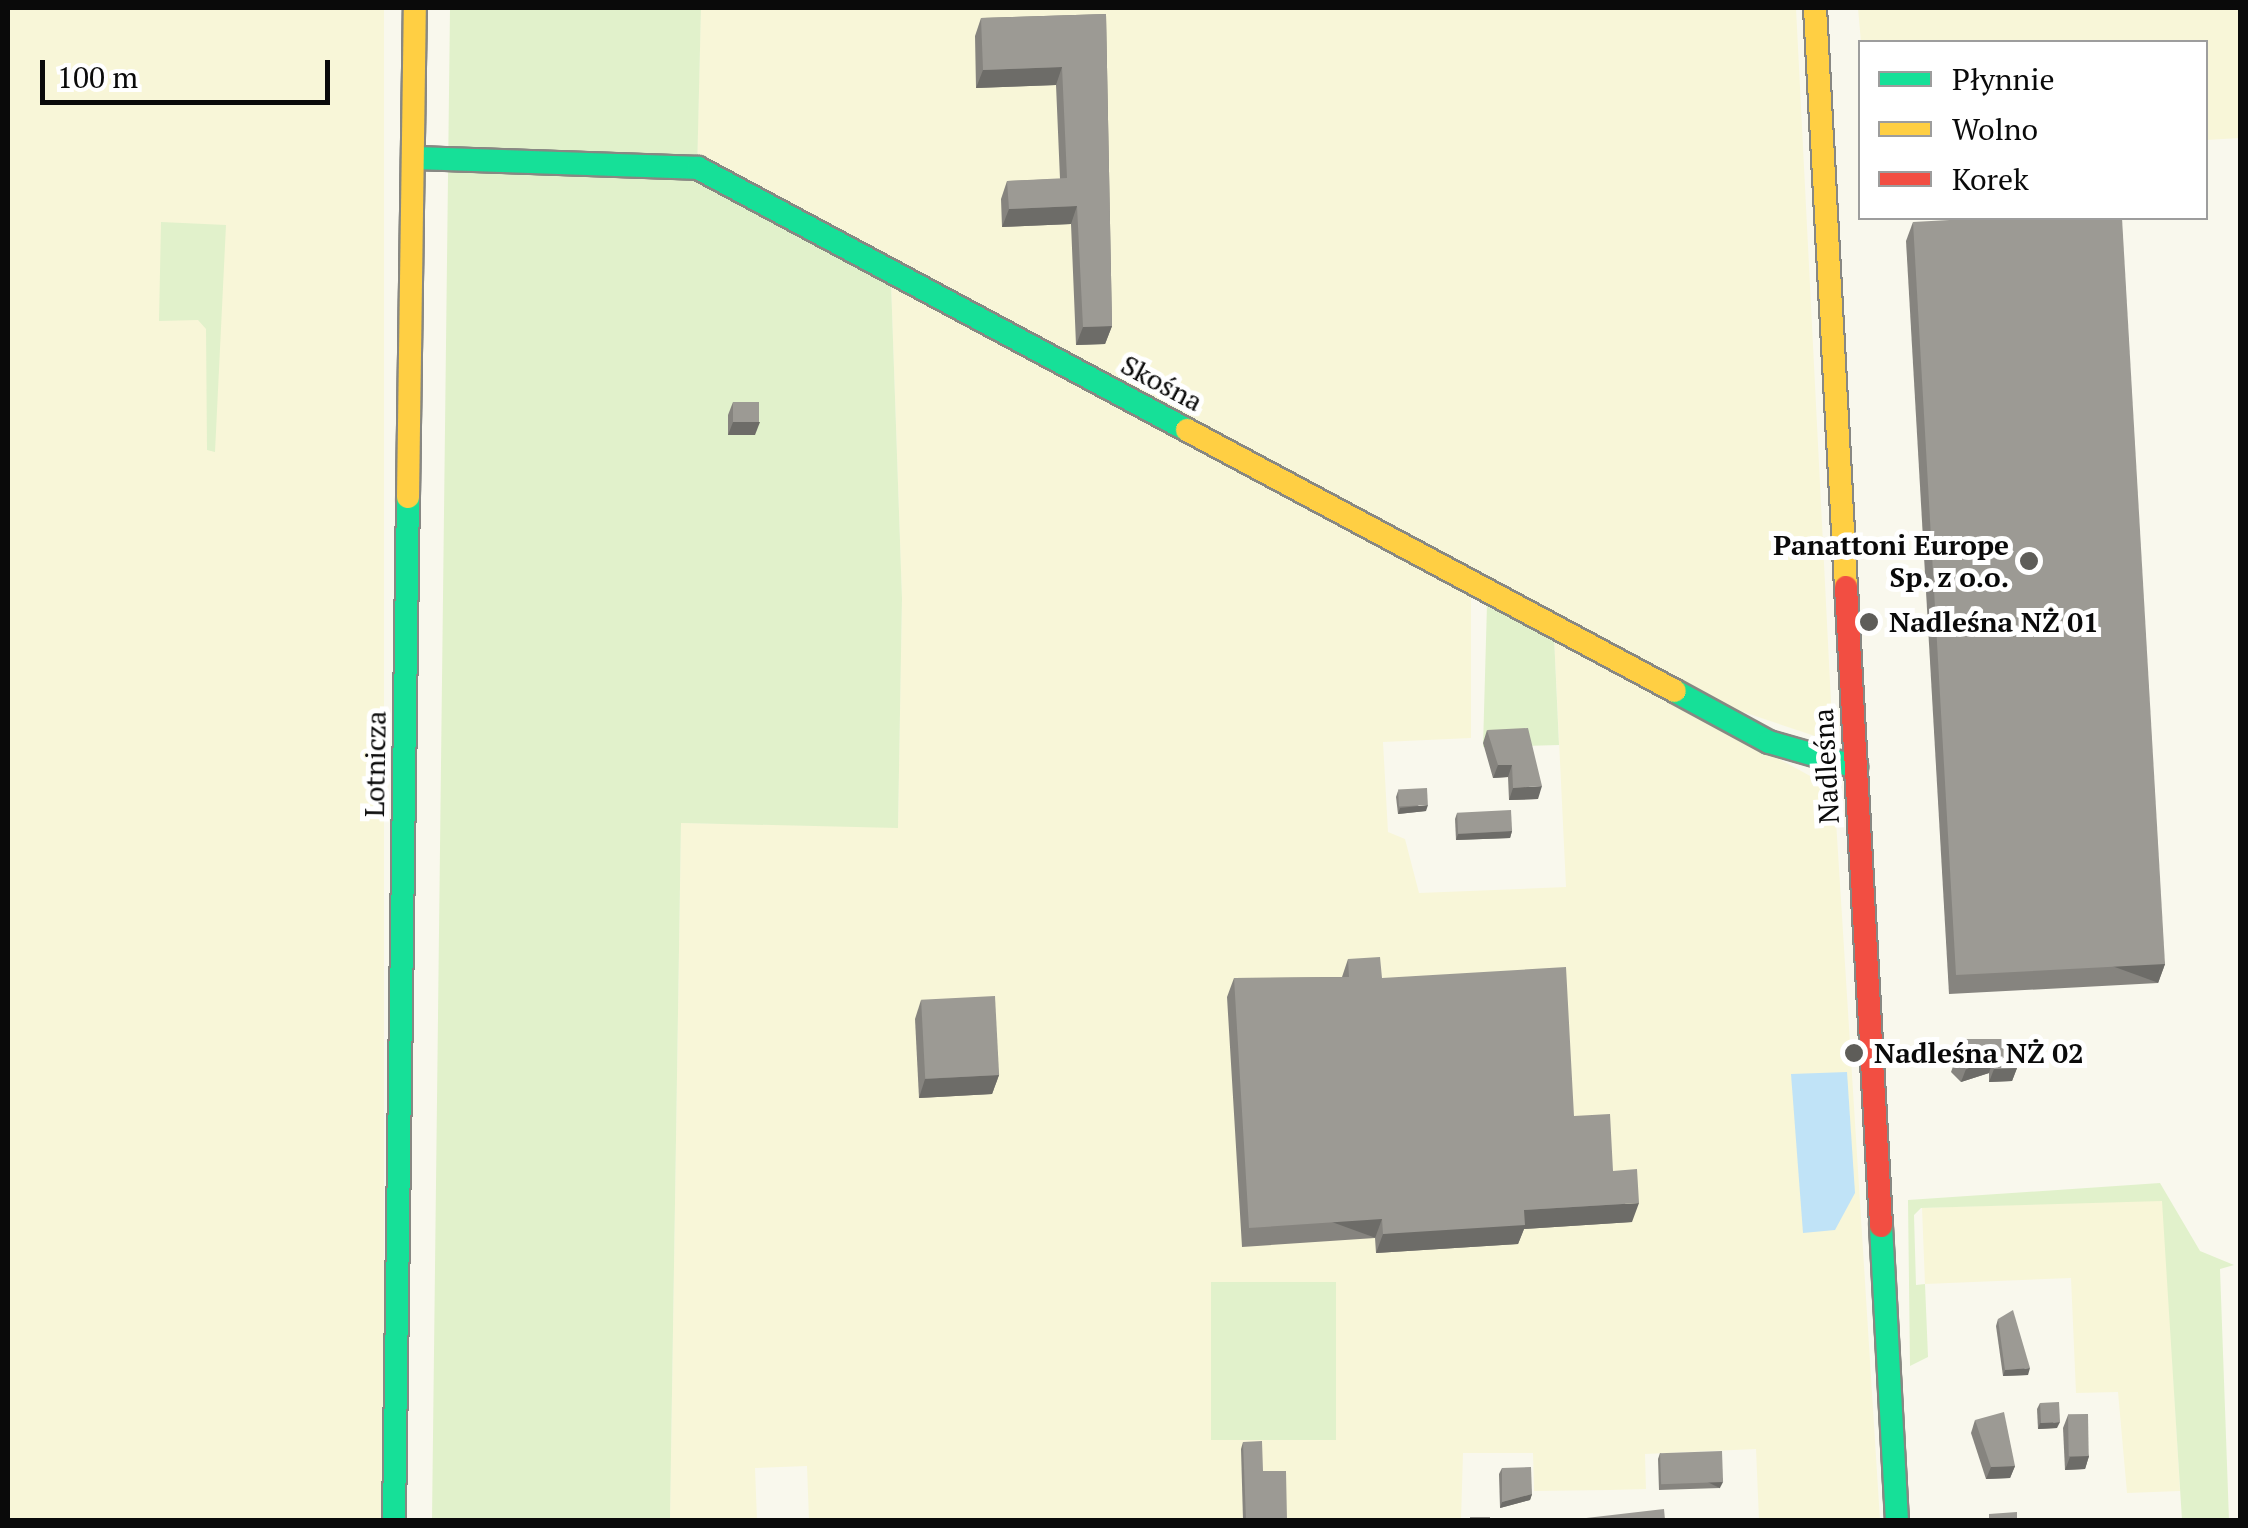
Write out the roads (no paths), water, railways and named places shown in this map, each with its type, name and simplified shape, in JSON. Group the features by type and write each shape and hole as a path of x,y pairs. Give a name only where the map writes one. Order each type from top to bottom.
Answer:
{"street":[{"name":"Lotnicza","path":"394,1520 416,8"},
{"name":"Nadleśna","path":"1815,8 1896,1520"},
{"name":"Skośna","path":"413,158 698,168 1769,742 1856,767"}],"water":[{"path":"1847,1072 1855,1193 1835,1230 1803,1233 1791,1074"}],"place":[{"name":"Panattoni Europe Sp. z o.o.","path":"2029,561"},
{"name":"Nadleśna NŻ 01","path":"1869,622"},
{"name":"Nadleśna NŻ 02","path":"1854,1053"}]}
